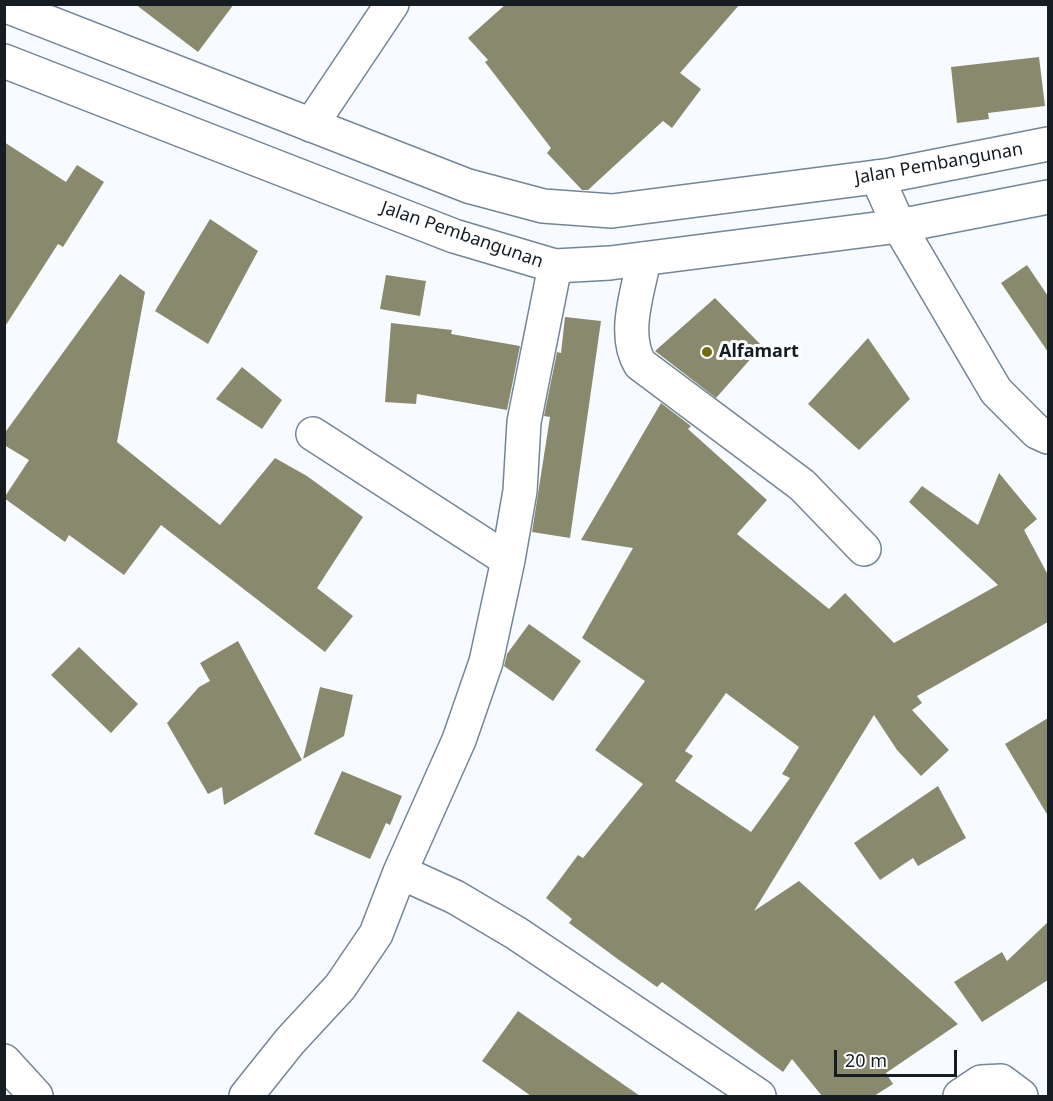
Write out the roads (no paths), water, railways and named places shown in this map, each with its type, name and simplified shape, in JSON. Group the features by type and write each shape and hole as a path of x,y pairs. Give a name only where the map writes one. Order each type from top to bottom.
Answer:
{"street":[{"path":"311,125 392,4"},
{"name":"Jalan Pembangunan","path":"4,5 468,186 543,206 612,211 877,177 1048,144"},
{"name":"Jalan Pembangunan","path":"4,61 454,236 555,266 644,259 899,226 1048,197"},
{"path":"186,132 205,83"},
{"path":"877,177 899,226 996,391 1037,432 1048,437"},
{"path":"644,259 631,337 633,352 640,364 802,485 864,549"},
{"path":"246,1096 290,1041 340,987 370,943 459,740 486,662 508,560 520,491 524,422 555,266"},
{"path":"314,434 508,560"},
{"path":"400,872 455,897 516,933 759,1096"},
{"path":"4,1061 36,1096"},
{"path":"960,1096 981,1082 1001,1081 1021,1096"}],"place":[{"name":"Alfamart","path":"707,352"}]}
